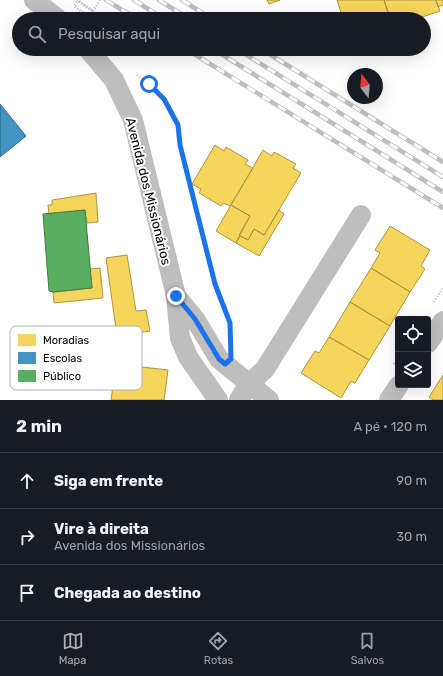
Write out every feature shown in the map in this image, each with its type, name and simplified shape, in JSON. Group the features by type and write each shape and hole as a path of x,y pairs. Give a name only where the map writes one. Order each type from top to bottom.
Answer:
{"street":[{"path":"34,0 49,12"},
{"name":"Avenida dos Missionários","path":"94,56 114,80 133,120 176,296 180,338 188,357 218,400"},
{"path":"244,392 265,369 361,215"},
{"name":"Avenida dos Missionários","path":"176,296 195,319 219,359 225,364 244,392 269,400"},
{"path":"431,339 443,321"}],"path":[{"path":"77,0 94,12"},
{"path":"82,12 74,6 78,1 93,11 100,0"},
{"path":"104,69 119,67 128,68 149,84 164,99 178,125 180,145 215,284 230,323 231,359 225,364"}],"building: Moradias":[{"path":"267,0 280,0 269,4"},
{"path":"337,0 384,0 388,12 341,12"},
{"path":"384,0 436,0 440,11 431,14 431,12 388,12"},
{"path":"436,0 443,0 443,5 438,7"},
{"path":"215,145 224,151 226,147 248,160 245,164 253,168 230,206 223,203 221,206 199,193 201,189 192,184"},
{"path":"263,150 272,156 274,152 296,164 293,168 301,173 264,235 254,229 248,240 239,235 250,216 231,205"},
{"path":"96,193 98,222 87,223 85,210 49,214 48,205 52,205 52,200"},
{"path":"231,205 250,216 236,243 216,231"},
{"path":"279,210 284,214 259,256 236,243 240,236 248,240 254,229 264,235"},
{"path":"390,226 430,250 421,266 425,269 410,292 371,268 380,253 375,250"},
{"path":"127,255 136,311 146,310 150,331 142,332 142,326 116,326 106,258"},
{"path":"100,268 103,298 54,303 53,292 92,288 90,269"},
{"path":"371,268 410,292 390,326 350,302"},
{"path":"350,302 390,326 369,360 329,337"},
{"path":"329,337 369,360 355,383 351,381 341,398 301,373 315,351 319,353"},
{"path":"142,367 168,370 164,400 111,400 112,390 142,390"},
{"path":"443,375 443,400 433,400 429,397"}],"building: Escolas":[{"path":"0,104 26,136 0,157"}],"building: Público":[{"path":"85,210 92,288 53,292 49,291 43,214"}],"railway":[{"path":"106,0 126,12"},
{"path":"134,0 153,12"},
{"path":"159,0 178,12"},
{"path":"182,0 201,12"},
{"path":"197,56 443,208"},
{"path":"224,56 443,192"},
{"path":"248,56 443,177"},
{"path":"272,56 443,162"}],"route":[{"path":"149,84 164,99 178,125 180,145 215,284 230,323 231,359 225,364 219,359 195,319 176,296"}]}
